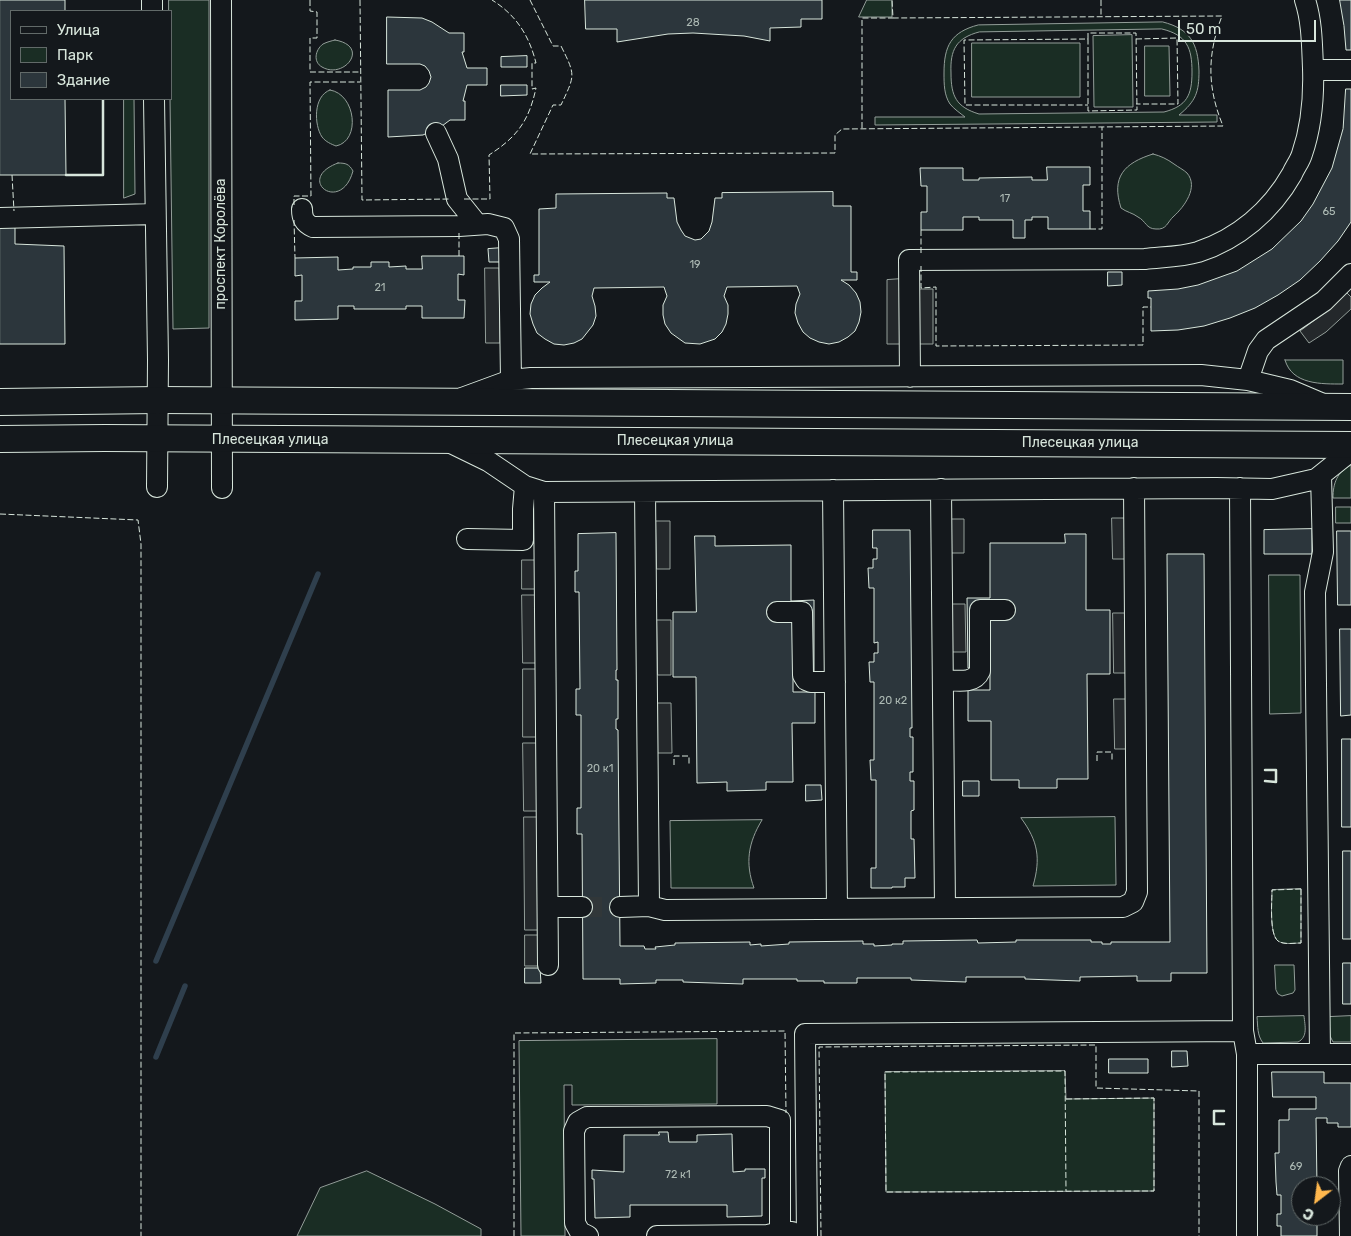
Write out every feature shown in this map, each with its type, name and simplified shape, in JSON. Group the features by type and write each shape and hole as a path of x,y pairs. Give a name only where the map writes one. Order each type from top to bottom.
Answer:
{"main road":[{"path":"0,402 158,400 1341,407"},
{"name":"Плесецкая улица","path":"0,439 1351,445"}],"street":[{"name":"проспект Королёва","path":"220,0 222,488"},
{"path":"910,376 909,260 1138,259 1174,257 1197,252 1228,239 1251,224 1279,196 1302,156 1311,122 1313,70 1310,20 1305,0"},
{"path":"1313,70 1351,70"},
{"path":"154,100 158,400 157,487"},
{"path":"436,133 448,159 457,199 477,224"},
{"path":"302,208 302,216 306,223 313,227 459,226 488,224 504,228 509,239 511,380"},
{"path":"0,218 155,214"},
{"path":"1248,380 1258,351 1266,340 1310,311 1351,274"},
{"path":"450,402 511,380 531,378 1201,375 1248,380 1290,390 1341,407"},
{"path":"446,441 488,461 525,486 544,492 1134,488 1272,489 1316,479 1351,451"},
{"path":"1320,1054 1315,592 1323,552 1321,475"},
{"path":"467,539 523,540 525,486"},
{"path":"620,907 649,906 665,910 945,908 1123,906 1133,902 1137,892 1134,488"},
{"path":"1240,488 1243,1030 1247,1054 1246,1236"},
{"path":"941,489 945,908"},
{"path":"833,490 838,909"},
{"path":"544,492 548,965"},
{"path":"646,492 649,906"},
{"path":"943,680 971,680 977,677 980,672 980,610 1005,610"},
{"path":"777,612 802,612 804,675 806,680 811,682 835,682"},
{"path":"548,907 582,907"},
{"path":"657,1236 768,1235 780,1232 807,1234 805,1034 1243,1030"},
{"path":"1247,1054 1351,1054"},
{"path":"588,1236 580,1232 575,1223 574,1131 578,1122 587,1117 768,1116 780,1120 806,1120"},
{"path":"780,1120 780,1232"},
{"path":"1350,1236 1349,1170 1351,1166"}],"green space":[{"path":"169,0 209,0 209,328 173,329 170,100 172,100 172,10 169,10"},
{"path":"867,0 892,0 892,17 859,17"},
{"path":"1163,22 1172,25 1186,33 1191,39 1197,53 1199,71 1195,96 1179,115 1217,115 1217,122 875,125 875,117 965,117 948,101 944,81 944,63 948,48 955,36 978,25","holes":["1162,29 1177,35 1186,44 1192,64 1191,87 1187,98 1172,110 1164,112 979,114 960,104 952,88 951,65 953,52 956,46 965,38 979,32"]},
{"path":"1132,35 1133,107 1094,107 1093,36"},
{"path":"335,40 346,43 353,55 345,66 330,70 319,65 316,56 318,49 323,44"},
{"path":"972,43 1080,43 1080,97 972,97"},
{"path":"1145,46 1169,46 1170,96 1145,96"},
{"path":"330,90 339,93 345,100 350,108 352,118 349,136 344,142 336,146 327,142 322,137 317,125 317,111 320,98"},
{"path":"124,100 134,100 135,194 124,198"},
{"path":"1153,154 1166,159 1186,172 1191,184 1191,190 1186,202 1165,227 1160,229 1150,228 1134,214 1121,208 1118,197 1119,180 1122,173 1134,162"},
{"path":"338,163 347,164 353,171 347,184 339,191 331,192 324,190 320,184 320,177 326,170"},
{"path":"1285,360 1343,360 1343,384 1317,383 1301,379 1294,374"},
{"path":"1351,465 1351,498 1333,498 1337,478 1342,471"},
{"path":"1336,507 1351,507 1351,523 1336,523"},
{"path":"1269,575 1300,575 1301,713 1270,714"},
{"path":"1115,817 1116,885 1033,886 1037,867 1036,850 1031,834 1021,818"},
{"path":"762,820 749,853 749,870 754,888 671,888 670,821"},
{"path":"1301,889 1301,943 1280,942 1273,932 1272,890"},
{"path":"1275,965 1294,965 1295,990 1293,993 1282,996 1278,994 1276,990"},
{"path":"1304,1016 1305,1034 1298,1042 1263,1043 1261,1040 1257,1017"},
{"path":"1351,1016 1351,1042 1333,1042 1330,1036 1329,1017"},
{"path":"717,1039 717,1104 572,1105 572,1085 564,1085 565,1236 521,1236 519,1041"},
{"path":"1065,1071 1066,1099 1154,1098 1154,1191 886,1192 885,1072"},
{"path":"367,1171 481,1229 481,1236 297,1236 320,1188"}],"shaded area":[{"path":"485,268 499,268 500,343 486,343"},
{"path":"901,279 902,344 887,344 887,280"},
{"path":"919,289 933,289 933,344 920,344"},
{"path":"1346,292 1351,297 1351,309 1326,332 1309,343 1300,331 1332,307"},
{"path":"1112,518 1125,518 1126,559 1113,559"},
{"path":"951,519 964,519 964,553 951,553"},
{"path":"656,521 670,521 670,569 657,569"},
{"path":"522,560 536,560 536,589 522,589"},
{"path":"522,595 536,595 537,663 523,663"},
{"path":"951,604 965,604 966,652 951,652"},
{"path":"1113,613 1128,613 1129,673 1114,673"},
{"path":"657,620 671,620 671,675 658,675"},
{"path":"523,669 537,669 537,737 523,737"},
{"path":"1114,699 1128,699 1128,749 1115,749"},
{"path":"658,703 671,703 672,753 658,753"},
{"path":"523,743 538,743 538,811 524,811"},
{"path":"524,817 538,817 539,930 525,930"},
{"path":"525,935 539,935 539,966 525,966"}],"building":[{"path":"0,0 65,0 65,10 10,10 10,100 65,100 66,175 0,175"},
{"path":"585,0 822,0 822,19 801,19 801,27 770,28 770,41 744,36 693,33 668,34 617,42 617,29 586,29"},
{"path":"1340,0 1351,0 1351,50 1346,50"},
{"path":"387,17 422,18 449,33 464,33 464,52 462,52 467,68 487,68 487,85 467,85 463,101 465,101 465,120 450,120 423,135 388,137 388,90 420,90 426,87 431,77 425,66 420,64 387,64"},
{"path":"527,56 527,67 501,67 501,57"},
{"path":"501,85 527,85 527,95 501,96"},
{"path":"1346,89 1351,89 1351,222 1338,241 1300,280 1255,308 1204,326 1178,330 1151,331 1151,298 1148,298 1148,291 1178,289 1198,285 1237,271 1272,249 1301,221 1313,204 1332,168 1343,129"},
{"path":"1047,167 1090,167 1090,185 1083,185 1083,211 1090,211 1090,229 1048,229 1048,217 1032,217 1032,220 1025,220 1025,238 1013,238 1013,220 979,220 979,217 963,217 963,230 921,230 921,212 927,212 927,186 921,186 920,168 963,168 963,180 1032,177 1032,180 1047,180"},
{"path":"833,192 833,206 851,206 851,272 857,272 857,280 841,280 856,293 860,302 861,312 855,331 839,342 829,344 819,342 803,332 795,313 800,294 797,286 727,287 724,296 728,305 726,324 722,332 715,339 700,344 685,343 671,333 665,324 663,305 667,296 664,287 594,288 592,296 596,316 593,325 582,339 564,345 554,344 537,333 530,314 531,304 535,295 550,282 534,282 534,275 539,275 539,209 556,208 556,194 667,193 667,198 674,198 677,222 681,230 685,236 695,240 701,239 709,231 715,198 722,198 722,193"},
{"path":"0,226 15,226 15,244 64,246 65,344 0,344"},
{"path":"502,248 502,262 489,262 488,249"},
{"path":"422,256 464,256 464,275 458,274 458,300 465,300 464,318 422,318 422,306 406,306 406,309 354,309 354,306 338,306 338,319 295,320 295,301 302,301 302,275 295,276 295,258 338,257 338,270 353,269 353,267 371,267 371,262 389,262 389,267 406,266 406,269 422,269"},
{"path":"1108,272 1122,272 1122,285 1108,286"},
{"path":"1312,529 1312,554 1264,554 1264,530"},
{"path":"873,530 910,530 912,728 910,728 910,737 913,737 913,772 910,772 910,781 914,781 911,839 914,839 915,878 905,878 905,887 892,888 871,888 871,868 876,868 876,780 871,780 870,760 874,760 874,682 870,682 869,662 874,662 874,653 878,653 878,642 874,643 874,588 869,588 868,568 873,568 873,559 877,559 877,548 873,548"},
{"path":"1337,531 1351,531 1351,605 1338,605"},
{"path":"616,533 616,680 618,680 618,719 616,719 616,729 618,730 620,946 644,946 645,949 656,949 655,947 675,945 675,943 750,942 750,945 761,944 761,946 789,944 789,942 863,941 863,944 874,944 874,946 903,944 903,941 977,940 978,943 1016,942 1016,940 1091,940 1091,942 1102,942 1102,944 1111,944 1111,942 1170,942 1167,554 1204,554 1207,973 1171,973 1171,981 1137,981 1137,976 1080,977 1080,981 1025,979 1025,977 966,977 966,982 911,980 911,978 857,978 857,983 824,983 824,981 797,981 797,979 743,979 743,984 656,980 656,983 620,984 620,979 583,979 582,834 577,834 577,808 581,808 581,715 576,715 576,689 580,689 579,592 575,592 575,571 578,571 578,534"},
{"path":"1065,534 1086,534 1086,610 1110,610 1110,674 1087,674 1088,779 1057,779 1057,788 1019,788 1019,780 991,780 991,721 968,721 968,690 990,690 990,668 968,668 967,598 990,598 990,543 1065,543"},
{"path":"695,536 715,536 715,546 791,545 791,601 814,600 814,671 793,672 793,692 815,692 815,723 792,723 793,782 766,782 766,790 727,791 727,782 697,783 696,677 673,677 673,612 696,612"},
{"path":"1340,629 1351,629 1351,715 1341,716"},
{"path":"1342,739 1351,739 1351,827 1342,827"},
{"path":"963,781 979,781 979,796 963,796"},
{"path":"806,785 821,785 822,800 806,801"},
{"path":"1343,851 1351,851 1351,939 1343,939"},
{"path":"1343,963 1351,963 1351,1004 1343,1004"},
{"path":"525,968 540,968 541,983 525,983"},
{"path":"1172,1051 1187,1051 1188,1066 1172,1067"},
{"path":"1109,1059 1148,1059 1148,1073 1109,1073"},
{"path":"1272,1072 1324,1072 1324,1083 1351,1083 1351,1127 1338,1127 1338,1123 1327,1123 1327,1118 1316,1118 1317,1176 1291,1176 1291,1226 1317,1226 1317,1236 1281,1236 1281,1226 1277,1226 1277,1214 1281,1214 1281,1195 1277,1195 1275,1153 1279,1153 1279,1120 1289,1120 1289,1109 1316,1109 1316,1097 1273,1097"},
{"path":"659,1132 668,1132 669,1142 697,1142 697,1135 732,1134 733,1172 745,1171 745,1169 765,1169 765,1178 762,1178 762,1216 727,1217 727,1205 630,1205 630,1217 595,1218 592,1170 624,1172 624,1135 659,1135"}],"waterway":[{"path":"156,961 318,574"},
{"path":"156,1057 185,986"}],"tunnel":[{"path":"582,907 620,907"}],"fence":[{"path":"310,0 310,11 317,12 317,38 310,38 310,72 360,72"},
{"path":"360,0 362,200 451,199"},
{"path":"464,199 490,199 489,155 507,142 520,127 530,110 536,88 532,89 532,63 536,63 530,43 515,19 492,0"},
{"path":"530,0 553,46 561,46 572,76 561,105 553,105 530,154 835,153 835,135 842,129 1223,126 1214,98 1211,71 1214,44 1222,16 893,18 892,0"},
{"path":"1101,0 1101,16"},
{"path":"862,128 862,18 893,18"},
{"path":"1088,39 1088,33 1136,33 1137,110 1088,111 1088,39 964,40 965,105 1088,105"},
{"path":"1136,39 1177,38 1178,104 1136,104"},
{"path":"294,205 294,196 311,196 310,82 360,82"},
{"path":"1090,229 1102,229 1102,127"},
{"path":"12,175 14,211"},
{"path":"294,220 295,258"},
{"path":"921,230 921,254"},
{"path":"459,233 459,256"},
{"path":"921,266 921,288 936,287 936,346 1143,345 1143,307 1151,307"},
{"path":"0,514 138,520 141,544 141,1236"},
{"path":"1097,761 1097,752 1112,752 1112,761"},
{"path":"674,765 674,756 689,756 689,765"},
{"path":"1301,889 1301,943 1280,942 1273,932 1272,890 1301,889"},
{"path":"514,1236 514,1033 785,1031 786,1113"},
{"path":"821,1236 819,1047 1096,1045 1096,1088 1199,1091 1199,1236"},
{"path":"1066,1099 1154,1098 1154,1191 886,1192 885,1072 1065,1071 1066,1191"}],"wall":[{"path":"66,175 103,175 103,100"},
{"path":"1265,770 1276,770 1276,782 1265,781"},
{"path":"1224,1111 1214,1111 1214,1124 1224,1124"}]}
